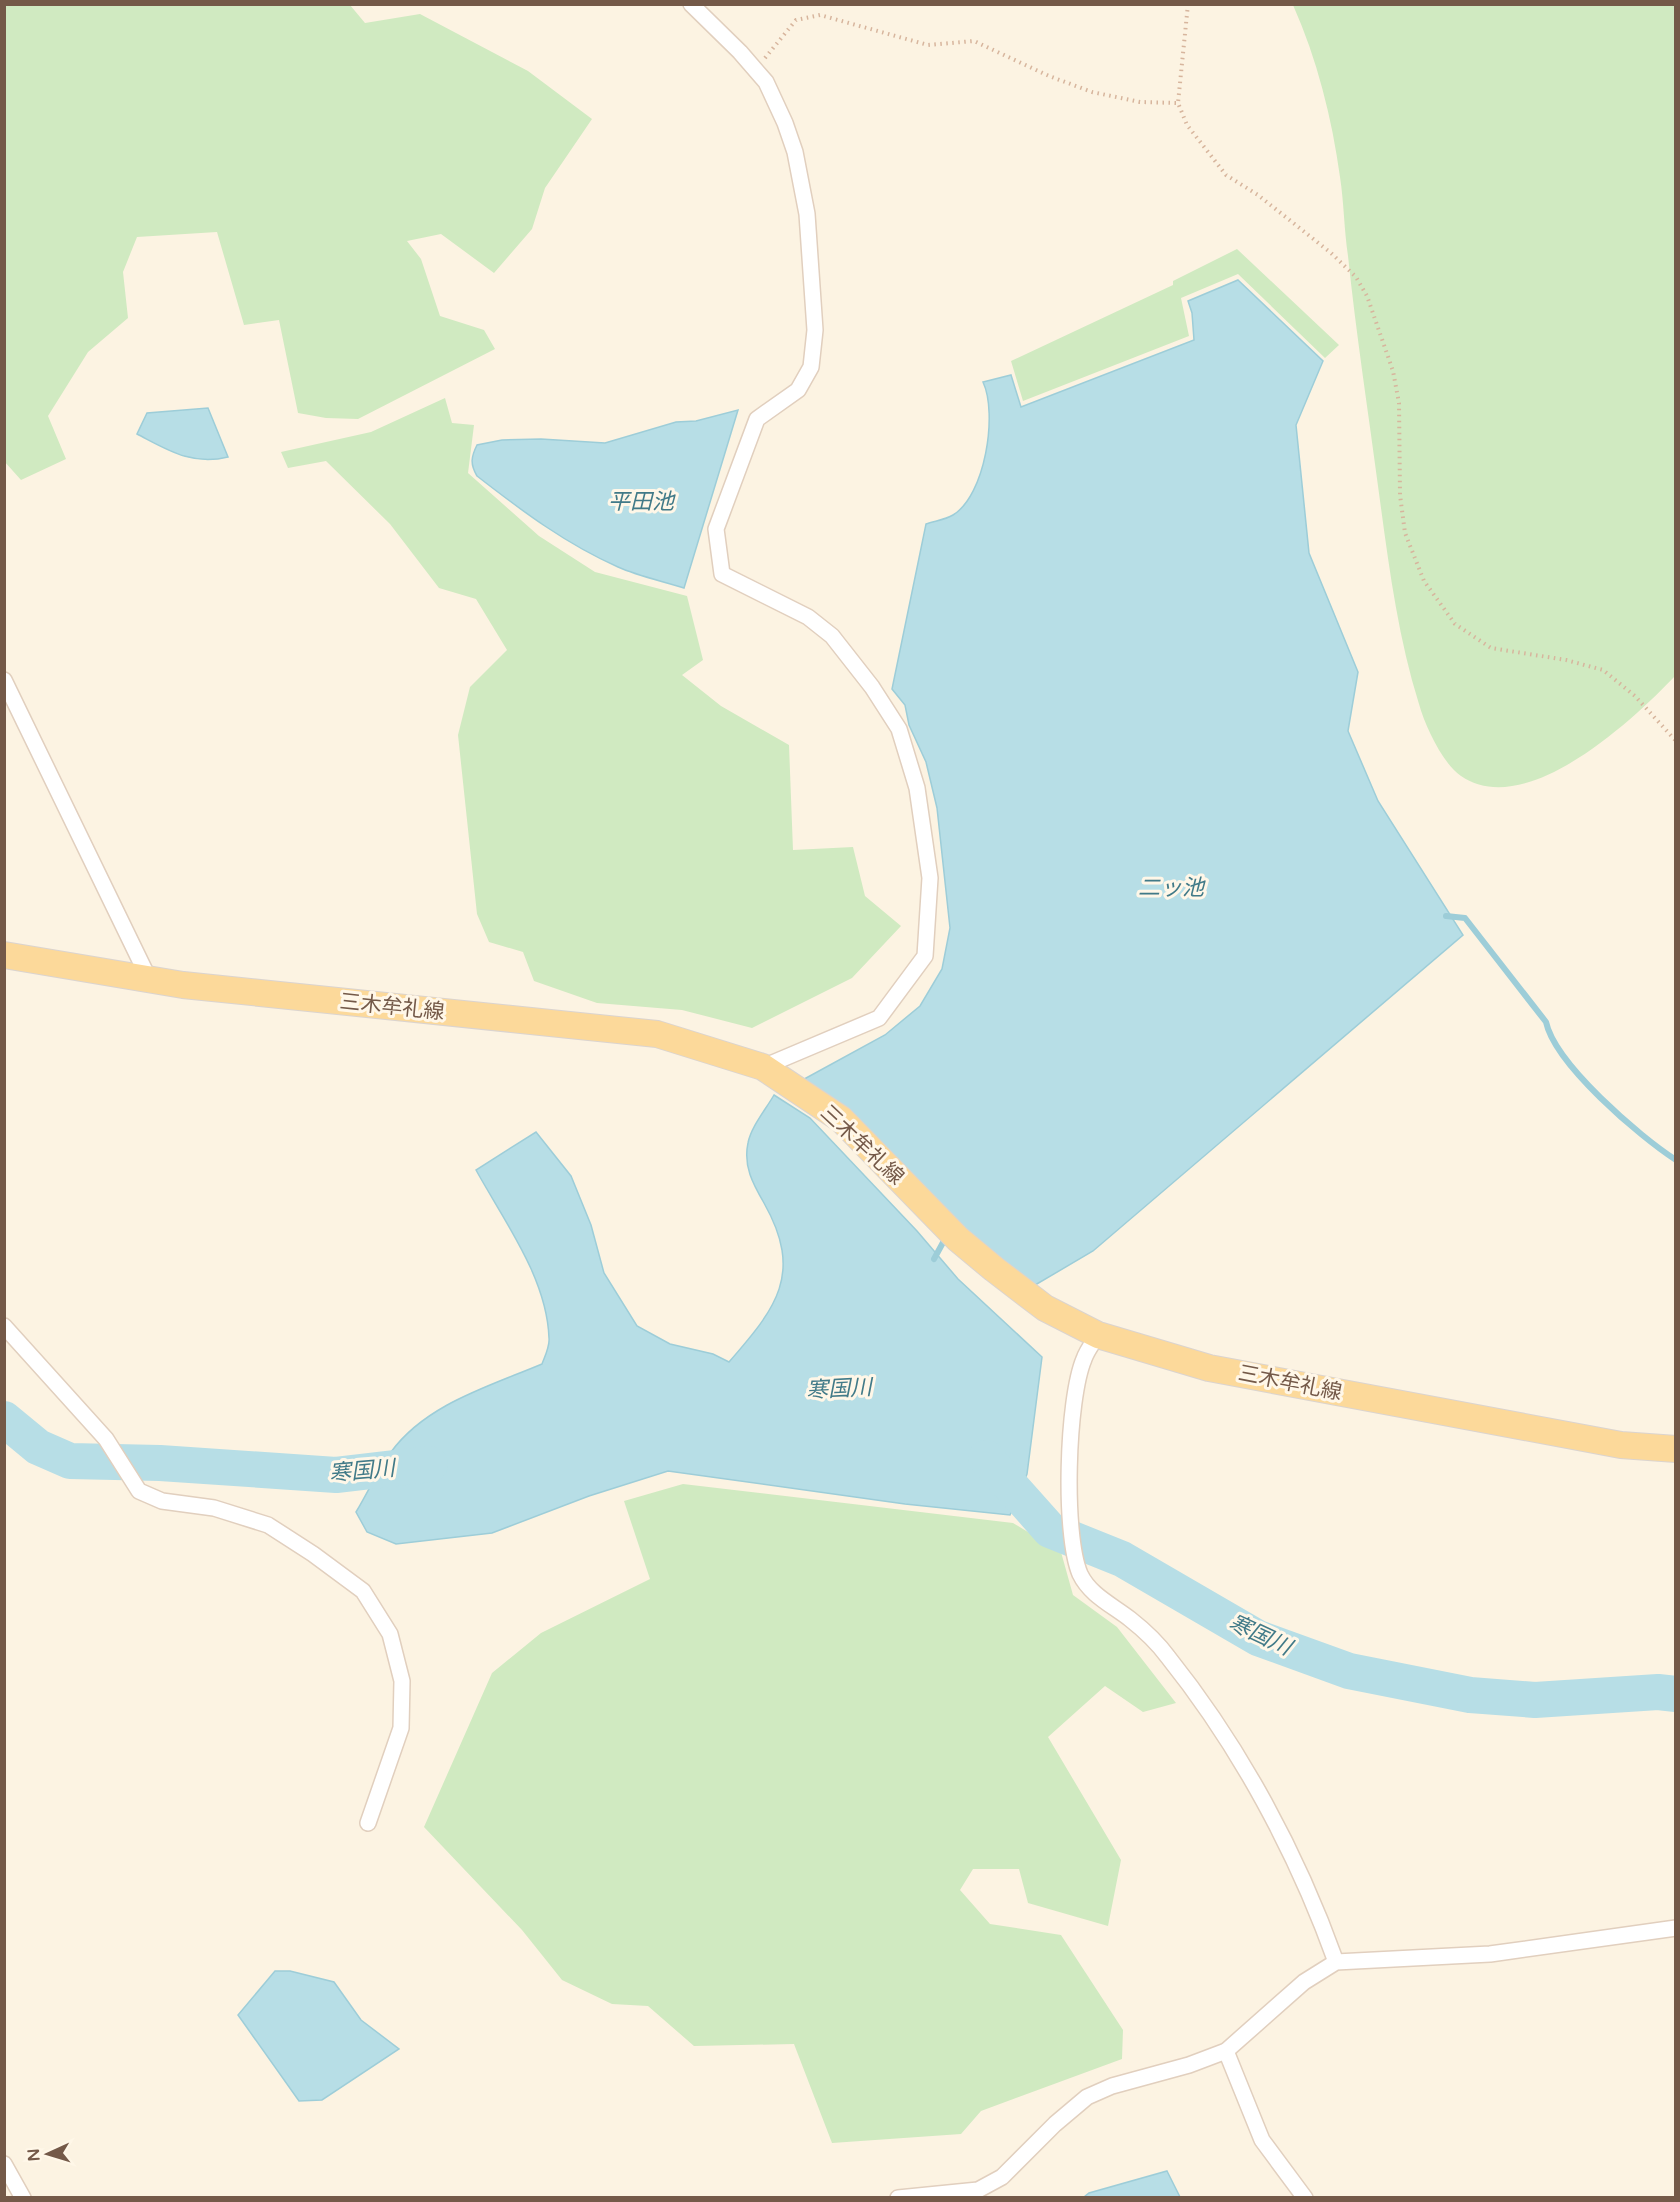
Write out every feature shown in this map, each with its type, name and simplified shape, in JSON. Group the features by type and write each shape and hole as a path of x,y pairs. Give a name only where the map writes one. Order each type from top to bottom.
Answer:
{"main road":[{"name":"三木牟礼線","path":"4,955 149,980 657,1034 770,1071 841,1119 958,1239 1045,1308 1087,1330 1209,1368 1621,1445 1676,1449"}],"street":[{"path":"691,4 766,82 785,123 795,152 807,214 815,330 811,367 798,390 757,419 716,529 722,574 808,617 832,636 872,687 900,729 917,788 930,878 925,956 879,1018 770,1071"},
{"path":"4,680 149,980"},
{"path":"4,1326 106,1439 139,1491 162,1501 214,1508 268,1525 313,1554 363,1591 390,1634 402,1681 401,1728 368,1823"},
{"path":"1087,1330 1073,1419 1070,1483 1074,1557 1082,1577 1094,1593 1155,1640 1187,1681 1244,1767 1316,1906 1336,1962"},
{"path":"898,2198 978,2190 1002,2177 1055,2124 1087,2097 1112,2086 1189,2065 1226,2050 1304,1982 1336,1962 1490,1954 1676,1928"},
{"path":"1226,2050 1262,2140 1305,2198"},
{"path":"4,2164 23,2198"}],"path":[{"path":"1188,4 1178,103 1186,125 1226,175 1258,195 1331,253 1356,277 1367,296 1393,371 1399,403 1400,495 1406,533 1424,581 1455,624 1491,648 1566,660 1603,670 1635,696 1676,741"},
{"path":"755,70 795,20 820,15 927,45 974,41 1049,76 1092,92 1140,102 1178,103"}],"green space":[{"path":"4,5 350,5 365,23 420,14 528,71 592,119 545,188 532,229 494,273 441,234 407,241 421,259 440,316 484,330 495,349 358,419 326,418 298,413 279,320 244,325 217,232 137,237 123,272 128,318 88,352 48,416 66,459 21,480 4,461"},
{"path":"1293,5 1675,5 1675,676 1633,716 1577,759 1546,775 1516,785 1487,786 1461,776 1454,770 1441,754 1430,733 1411,678 1399,624 1386,541 1355,314 1337,155 1316,68"},
{"path":"1237,249 1339,345 1325,358 1238,274 1181,298 1189,336 1023,401 1011,361 1173,285 1173,281"},
{"path":"445,398 452,423 474,425 468,473 539,536 595,572 687,596 703,660 682,675 721,706 789,745 793,850 853,847 865,896 901,926 852,978 752,1028 682,1010 597,1003 534,981 523,952 489,942 477,914 458,735 470,687 507,650 476,599 439,588 390,524 326,461 288,468 281,452 371,432"},
{"path":"683,1484 1013,1523 1061,1552 1073,1595 1117,1627 1176,1703 1143,1712 1105,1686 1048,1737 1121,1860 1108,1926 1028,1903 1019,1869 973,1869 960,1890 990,1924 1061,1935 1123,2030 1122,2059 981,2111 961,2134 832,2143 794,2044 694,2046 648,2006 612,2004 562,1980 522,1930 424,1827 492,1673 541,1633 650,1579 624,1501"}],"water":[{"name":"二ッ池","path":"1238,280 1323,361 1296,425 1309,553 1358,672 1348,731 1378,801 1463,935 1093,1251 1030,1288 797,1083 885,1035 920,1006 942,969 950,928 937,808 926,762 909,725 905,705 892,689 926,524 950,517 964,505 981,473 989,433 987,396 983,382 1011,375 1021,407 1194,340 1192,313 1188,301"},
{"path":"208,408 228,457 192,458 170,451 137,434 147,413"},
{"name":"平田池","path":"738,410 684,588 626,570 580,548 528,514 477,476 472,464 477,445 502,440 541,439 605,443 676,422 696,421"},
{"path":"774,1095 810,1118 917,1231 958,1279 1042,1357 1027,1474 1010,1515 905,1504 668,1471 589,1496 492,1533 396,1544 367,1532 356,1512 386,1459 405,1435 422,1421 460,1398 542,1364 548,1348 549,1338 541,1294 511,1230 476,1170 536,1132 571,1176 591,1225 604,1273 637,1326 670,1344 713,1354 729,1362 746,1343 771,1307 779,1289 783,1270 782,1250 776,1228 753,1182 747,1159 748,1143 752,1131"},
{"path":"275,1971 290,1971 334,1982 361,2020 399,2049 322,2100 299,2101 238,2015"},
{"path":"1167,2171 1180,2197 1084,2197 1089,2193"}],"waterway":[{"path":"1446,916 1465,918 1546,1022 1553,1039 1581,1078 1621,1117 1676,1160"},
{"path":"934,1259 946,1237"},
{"name":"寒国川","path":"4,1419 38,1447 70,1461 160,1463 336,1475 430,1464"},
{"name":"寒国川","path":"986,1458 1050,1530 1122,1559 1258,1638 1349,1671 1470,1695 1535,1700 1658,1692 1676,1694"}]}
